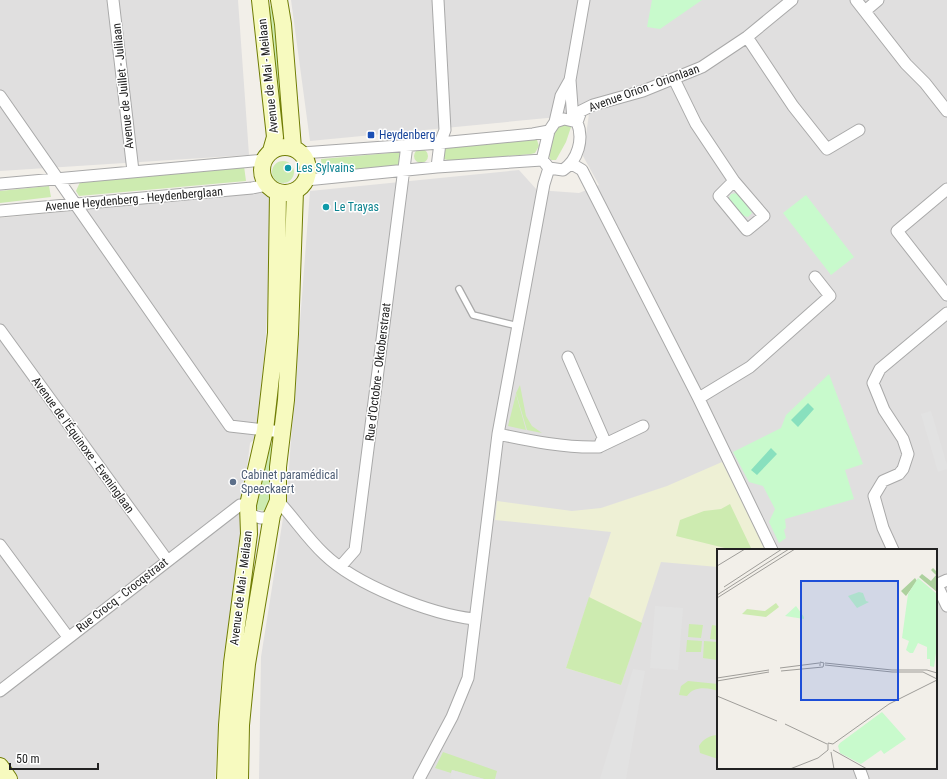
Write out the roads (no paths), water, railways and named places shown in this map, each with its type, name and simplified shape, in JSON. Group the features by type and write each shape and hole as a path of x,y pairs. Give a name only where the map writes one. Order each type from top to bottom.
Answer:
{"street":[{"name":"Avenue de Juillet - Julilaan","path":"113,0 133,171"},
{"name":"Avenue de Mai - Meilaan","path":"225,779 275,508 282,432 283,333 272,188 262,175 275,137 261,0"},
{"name":"Avenue de Mai - Meilaan","path":"240,779 234,725 232,663 249,534 248,509 265,430 283,333 301,186 309,169 298,151 279,0"},
{"path":"437,167 440,143 445,130 438,0"},
{"path":"272,188 290,193 301,186 437,167 546,164 563,170 572,164 580,141 581,130 575,121 570,80 584,0"},
{"name":"Avenue Orion - Orionlaan","path":"575,121 581,111 643,91 702,67 747,37 792,0"},
{"path":"856,0 906,64 925,83 947,111"},
{"path":"865,11 878,0"},
{"path":"747,37 793,106 827,149 859,130"},
{"path":"674,79 696,124 734,182"},
{"path":"423,778 452,717 468,678 474,619 498,434 544,184 552,127 561,96 570,80"},
{"path":"0,96 230,426 282,432"},
{"path":"298,151 440,143 533,134 552,127 564,119 575,121"},
{"name":"Rue d'Octobre - Oktoberstraat","path":"340,567 355,550 407,145"},
{"name":"Avenue de Mai - Meilaan","path":"268,155 280,147 298,151"},
{"path":"0,184 133,171 268,155"},
{"path":"572,164 582,170 699,398 772,549"},
{"name":"Avenue Heydenberg - Heydenberglaan","path":"0,212 252,188 272,188"},
{"path":"947,188 897,231 947,295"},
{"path":"699,398 750,367 830,296 815,277"},
{"path":"893,549 883,528 874,496 883,481 899,474 903,469 908,454 903,439 884,410 873,383 880,369 947,313"},
{"name":"Avenue de l'Équinoxe - Eveninglaan","path":"0,330 167,560"},
{"path":"568,357 603,437 599,447"},
{"path":"498,434 529,441 599,447 643,426"},
{"name":"Rue Crocq - Crocqstraat","path":"0,691 167,560 240,505 248,509"},
{"path":"248,509 256,518 265,519 275,508 340,567 388,594 436,610 474,619"},
{"path":"0,545 68,637"},
{"path":"940,583 947,606"},
{"path":"0,766 8,779"},
{"path":"859,769 863,779"}],"lane":[{"path":"459,290 473,315 518,326"}],"place":[{"name":"Heydenberg","path":"371,135"},
{"name":"Les Sylvains","path":"288,168"},
{"name":"Le Trayas","path":"326,207"},
{"name":"Cabinet paramédical Speeckaert","path":"233,482"}]}
